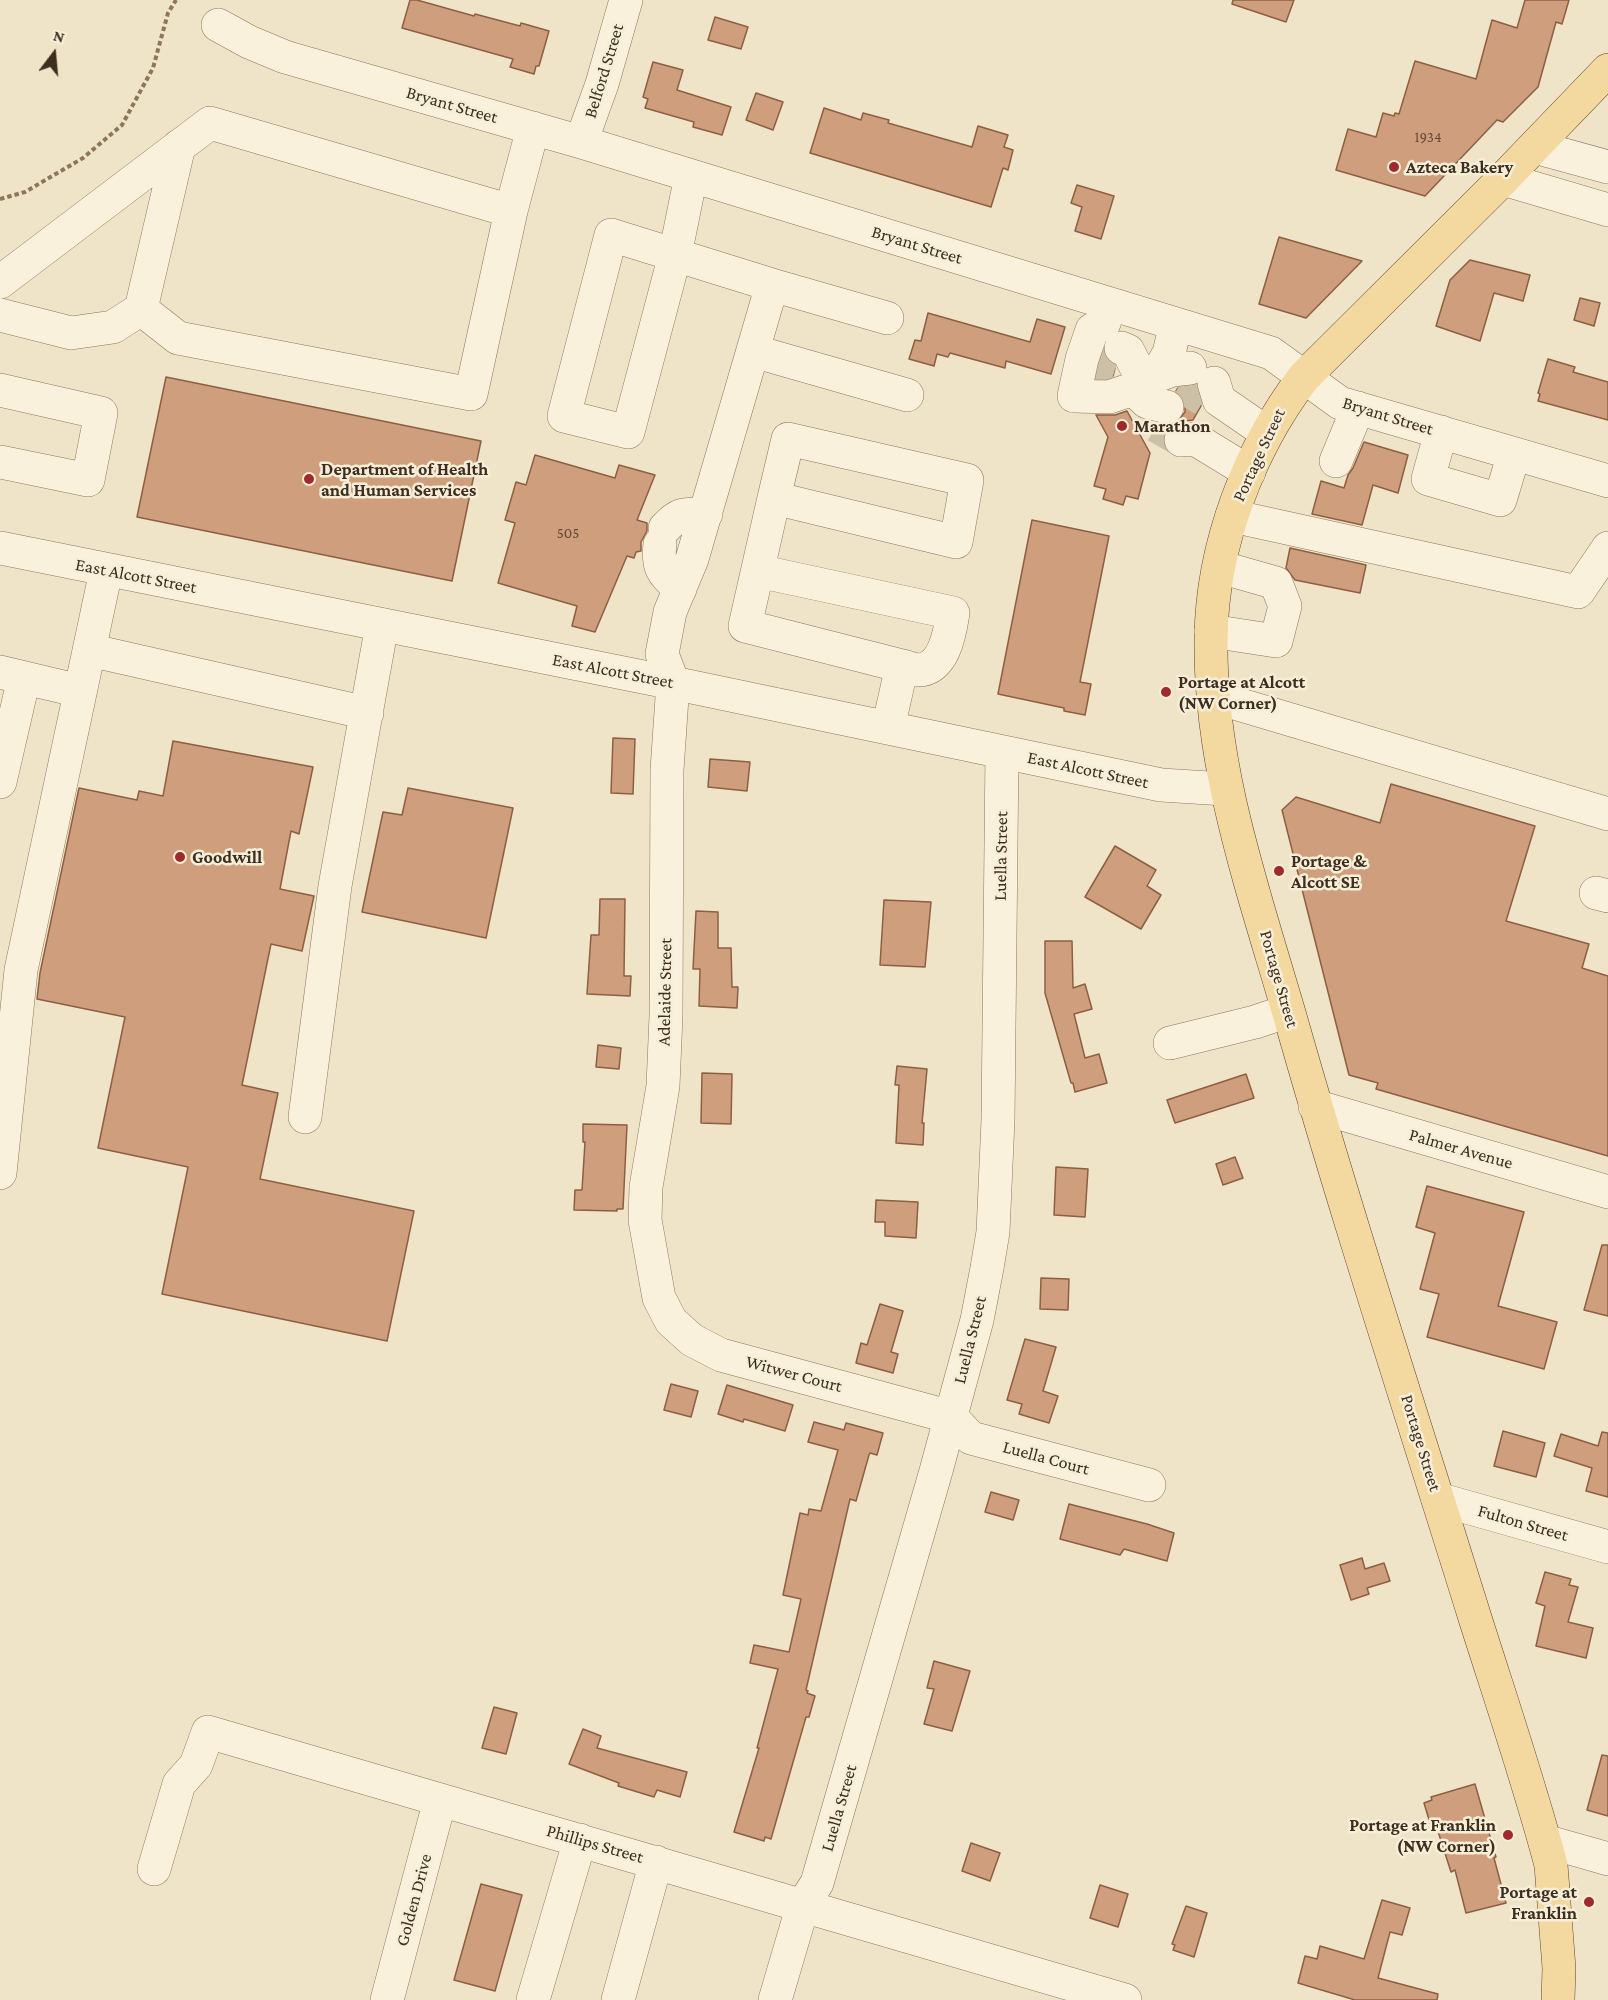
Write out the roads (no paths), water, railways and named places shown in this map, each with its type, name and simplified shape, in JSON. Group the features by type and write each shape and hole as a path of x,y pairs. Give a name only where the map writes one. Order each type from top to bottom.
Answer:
{"main road":[{"name":"Portage Street","path":"1558,2000 1559,1968 1552,1877 1545,1841 1315,1106 1226,789 1214,720 1211,631 1220,567 1238,494 1283,404 1304,377 1535,147 1608,70"}],"street":[{"name":"Belford Street","path":"581,142 602,84 626,0"},
{"name":"Bryant Street","path":"218,25 249,42 285,57 581,142 1271,354 1340,403 1608,481"},
{"path":"0,282 210,123 511,211"},
{"path":"141,309 178,338 471,394 511,211 533,129"},
{"path":"0,315 71,333 113,327 141,309 179,146"},
{"path":"1535,147 1608,167"},
{"path":"691,176 675,255 628,432 564,416 611,235 675,255 772,285 887,318"},
{"path":"1503,179 1608,210"},
{"path":"673,683 662,654 670,612 692,559 772,285"},
{"path":"1110,305 1104,323 1092,330 1249,472"},
{"path":"1154,385 1169,353 1176,324"},
{"path":"753,351 907,395"},
{"path":"1154,385 1268,433"},
{"path":"0,390 102,413 88,480 0,462"},
{"path":"1336,460 1358,408"},
{"path":"1441,432 1428,479 1500,500 1514,453"},
{"path":"758,571 953,613 949,637 943,653 931,666 919,670 745,626 774,498 788,439 967,480 956,542 774,498"},
{"path":"680,589 662,572 658,559 662,536 676,517 687,514 706,514"},
{"path":"1232,516 1578,592 1608,548"},
{"name":"East Alcott Street","path":"0,548 673,683 1161,785 1226,789"},
{"path":"1211,631 1276,641 1285,606 1276,583 1220,567"},
{"path":"0,1173 21,970 106,571"},
{"path":"305,1117 335,886 382,625"},
{"path":"89,650 367,713"},
{"path":"888,728 902,666"},
{"path":"0,782 12,675 80,692"},
{"name":"Adelaide Street","path":"659,1298 645,1221 645,1209 646,1187 663,1086 666,1016 667,770 673,683"},
{"path":"1214,697 1608,814"},
{"name":"Luella Street","path":"803,1905 817,1882 951,1418 977,1320 993,1232 998,1120 1002,752"},
{"path":"1170,1043 1255,1022 1288,1011"},
{"name":"Palmer Avenue","path":"1315,1106 1608,1192"},
{"name":"Witwer Court","path":"659,1298 671,1321 692,1340 721,1355 951,1418"},
{"name":"Luella Court","path":"951,1418 971,1438 1149,1485"},
{"name":"Fulton Street","path":"1438,1499 1608,1547"},
{"name":"Phillips Street","path":"154,1869 179,1784 196,1765 208,1732 1125,2000"},
{"name":"Golden Drive","path":"387,2000 440,1800"},
{"path":"532,2000 580,1840"},
{"path":"1545,1841 1608,1859"},
{"path":"618,2000 657,1862"},
{"path":"776,2000 803,1905"}],"tunnel":[{"path":"1088,361 1115,369"},
{"path":"1180,385 1204,400"},
{"path":"1156,426 1181,440"}],"place":[{"name":"Azteca Bakery","path":"1394,167"},
{"name":"Marathon","path":"1122,426"},
{"name":"Department of Health and Human Services","path":"309,479"},
{"name":"Portage at Alcott (NW Corner)","path":"1166,692"},
{"name":"Goodwill","path":"180,857"},
{"name":"Portage & Alcott SE","path":"1279,871"},
{"name":"Portage at Franklin (NW Corner)","path":"1508,1835"},
{"name":"Portage at Franklin","path":"1589,1902"}]}
